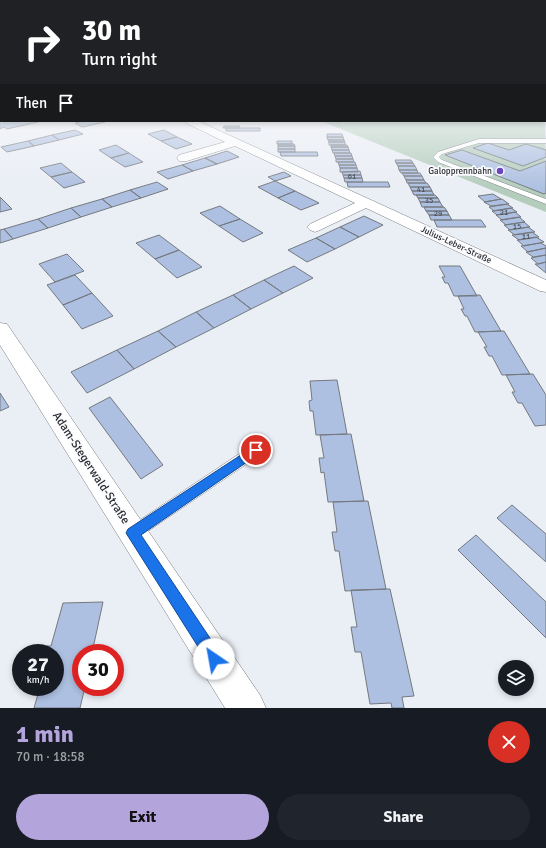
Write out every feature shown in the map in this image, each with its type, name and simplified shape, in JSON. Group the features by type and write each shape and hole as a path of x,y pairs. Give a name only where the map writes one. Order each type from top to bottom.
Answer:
{"street":[{"name":"Julius-Leber-Straße","path":"197,124 546,287"},
{"path":"183,158 236,142"},
{"path":"315,227 366,203"},
{"name":"Adam-Stegerwald-Straße","path":"0,329 247,708"}],"lane":[{"path":"546,141 479,141 440,153 436,157 440,161 546,202"},
{"path":"133,533 256,450"}],"green space":[{"name":"Galopprennbahn","path":"329,124 545,124 546,212"}],"building":[{"path":"0,124 29,124 7,129 4,127 0,129"},
{"path":"77,124 96,124 82,127"},
{"path":"224,126 240,126 239,128 223,128"},
{"path":"226,128 260,128 260,131 226,131"},
{"path":"75,130 83,134 59,140 52,135"},
{"path":"164,130 177,137 161,141 148,134"},
{"path":"327,134 342,134 343,137 327,137"},
{"path":"52,135 59,140 34,146 28,141"},
{"path":"177,137 192,144 176,149 161,141"},
{"path":"327,137 343,137 344,140 328,140"},
{"path":"328,140 344,140 345,142 329,142"},
{"path":"28,141 34,146 7,152 1,147"},
{"path":"277,141 292,141 292,144 277,144"},
{"path":"329,142 345,142 345,145 329,145"},
{"path":"488,143 509,150 526,144 546,150 546,157 523,166 473,148"},
{"path":"278,144 294,144 295,146 278,146"},
{"path":"116,145 129,153 111,158 99,150"},
{"path":"331,145 347,145 348,147 331,147"},
{"path":"278,146 295,146 295,149 278,149"},
{"path":"331,147 348,147 349,150 332,150"},
{"path":"278,149 295,149 295,152 278,152"},
{"path":"332,150 349,150 350,153 333,153"},
{"path":"462,150 520,171 546,161 546,193 544,194 445,155"},
{"path":"227,151 239,157 217,164 205,158"},
{"path":"280,152 317,152 318,156 281,156"},
{"path":"129,153 143,162 125,167 111,158"},
{"path":"334,153 351,153 352,156 335,156"},
{"path":"335,156 352,156 353,159 336,159"},
{"path":"205,158 217,164 193,171 182,165"},
{"path":"336,159 353,159 354,162 336,162"},
{"path":"395,160 411,160 413,163 396,163"},
{"path":"338,162 355,162 356,165 339,165"},
{"path":"61,163 72,172 51,177 40,168"},
{"path":"396,163 413,163 415,166 398,166"},
{"path":"182,165 193,171 168,179 157,172"},
{"path":"339,165 356,165 357,168 340,168"},
{"path":"398,166 415,166 417,170 399,170"},
{"path":"340,168 357,168 358,172 340,172"},
{"path":"399,170 417,170 418,173 401,173"},
{"path":"360,171 361,175 343,175 342,172"},
{"path":"72,172 85,182 64,188 51,177"},
{"path":"284,172 291,176 275,181 268,177"},
{"path":"402,173 420,173 422,176 404,176"},
{"path":"343,175 361,175 362,178 344,178"},
{"path":"404,176 422,176 424,180 406,180"},
{"path":"344,178 362,178 363,182 345,182"},
{"path":"406,180 424,180 426,183 407,183"},
{"path":"275,181 295,191 278,198 258,187"},
{"path":"157,182 168,189 141,198 130,190"},
{"path":"347,182 388,182 390,187 348,187"},
{"path":"408,183 427,183 430,187 410,187"},
{"path":"410,187 430,187 432,191 412,191"},
{"path":"130,190 141,198 112,207 102,199"},
{"path":"295,191 319,203 301,210 278,198"},
{"path":"412,191 432,191 434,195 414,195"},
{"path":"493,194 501,199 485,202 478,196"},
{"path":"416,195 435,195 438,198 418,198"},
{"path":"0,197 12,209 0,212"},
{"path":"418,198 438,198 440,202 420,202"},
{"path":"102,199 112,207 81,217 71,208"},
{"path":"502,199 509,204 491,206 484,202"},
{"path":"420,202 440,202 443,207 422,207"},
{"path":"507,204 513,208 494,211 489,207"},
{"path":"220,206 240,219 219,226 200,213"},
{"path":"424,207 444,207 447,211 426,211"},
{"path":"71,208 81,217 48,228 38,219"},
{"path":"511,208 517,212 497,215 492,211"},
{"path":"426,211 447,211 449,215 429,215"},
{"path":"515,212 521,217 502,220 496,215"},
{"path":"429,215 449,215 452,220 431,220"},
{"path":"364,216 383,225 359,237 340,227"},
{"path":"519,217 525,222 506,225 500,220"},
{"path":"38,219 48,228 13,239 4,229"},
{"path":"240,219 263,233 243,242 219,226"},
{"path":"434,220 481,220 486,227 437,227"},
{"path":"524,222 530,227 510,230 504,225"},
{"path":"340,227 359,237 335,249 316,238"},
{"path":"528,227 535,232 515,235 508,230"},
{"path":"4,229 13,239 0,243 0,230"},
{"path":"532,232 539,237 519,240 512,235"},
{"path":"159,235 179,250 155,259 136,243"},
{"path":"536,237 544,242 524,246 517,240"},
{"path":"316,238 335,249 307,262 288,250"},
{"path":"541,243 546,246 546,248 528,252 521,246"},
{"path":"546,248 546,255 533,257 526,252"},
{"path":"179,250 202,267 177,278 155,259"},
{"path":"67,254 84,271 55,282 39,264"},
{"path":"546,255 546,262 538,264 531,258"},
{"path":"546,262 546,273 535,264 538,264"},
{"path":"294,266 313,278 283,293 264,280"},
{"path":"439,266 460,266 477,296 454,296 448,283 445,283 442,277 445,277"},
{"path":"75,275 92,293 63,305 47,285"},
{"path":"264,280 283,293 251,309 233,295"},
{"path":"92,293 113,316 82,329 63,305"},
{"path":"233,295 251,309 214,328 196,312"},
{"path":"480,295 501,331 475,332 467,316 465,316 461,309 464,309 458,296"},
{"path":"196,312 214,328 176,347 158,331"},
{"path":"158,331 176,347 134,369 117,350"},
{"path":"504,331 530,374 502,375 492,356 489,356 484,347 487,347 478,332"},
{"path":"117,350 134,369 87,393 71,372"},
{"path":"533,374 546,395 546,425 535,426 522,403 518,403 512,392 515,392 506,375"},
{"path":"337,380 347,434 316,435 313,411 310,411 309,401 312,400 310,381"},
{"path":"0,393 9,407 0,411"},
{"path":"110,397 163,465 141,479 89,408"},
{"path":"351,434 364,501 328,502 324,472 321,473 319,458 324,458 320,435"},
{"path":"368,501 386,589 345,591 339,551 335,551 332,532 337,532 333,502"},
{"path":"512,505 546,534 546,562 497,518"},
{"path":"476,535 546,602 546,638 458,550"},
{"path":"390,589 414,696 402,697 404,708 392,708 391,703 370,704 361,652 355,652 351,627 357,627 351,590"},
{"path":"103,602 94,644 72,644 72,696 83,696 80,708 34,708 37,696 64,696 64,644 52,644 63,603"}],"place":[{"name":"Galopprennbahn","path":"500,171"}],"route":[{"path":"214,659 133,533 256,450"}]}
